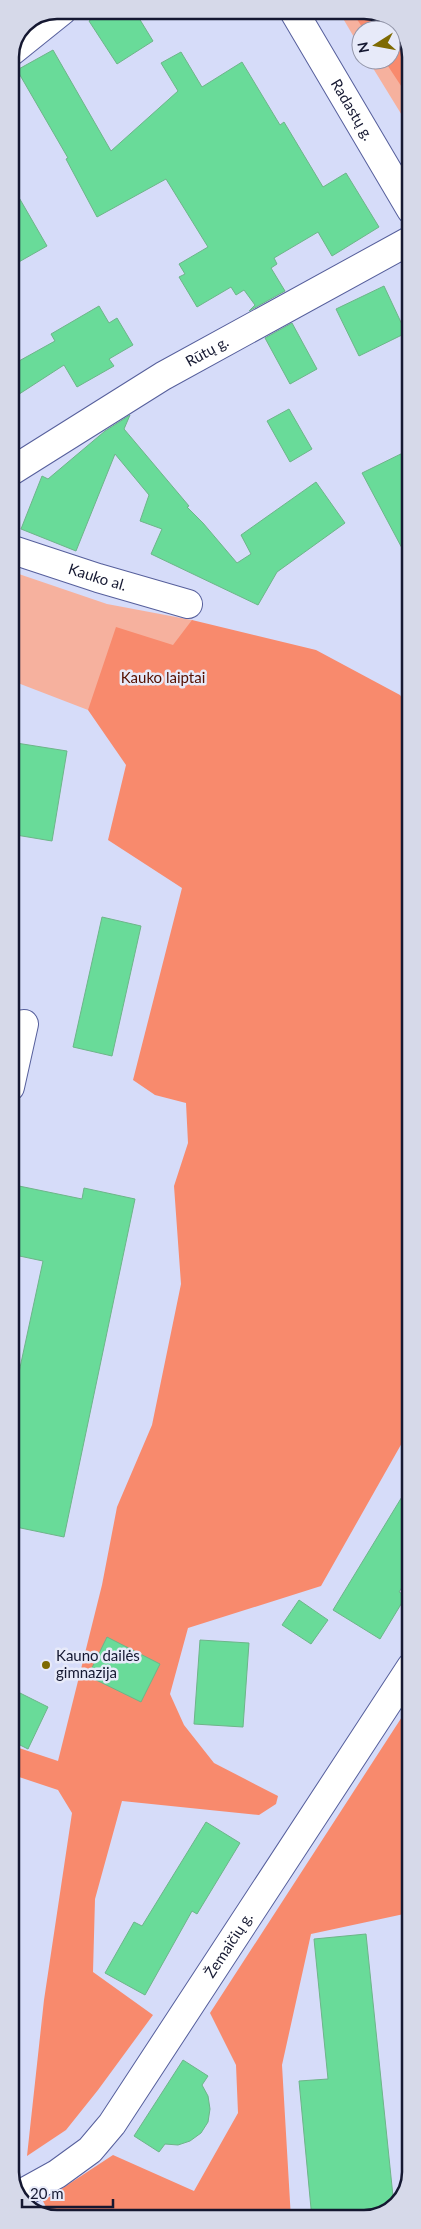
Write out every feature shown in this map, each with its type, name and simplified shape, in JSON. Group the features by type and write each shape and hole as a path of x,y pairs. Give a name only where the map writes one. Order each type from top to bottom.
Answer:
{"street":[{"path":"21,44 53,19"},
{"name":"Radastų g.","path":"298,19 402,195"},
{"name":"Rūtų g.","path":"19,466 163,376 402,245"},
{"name":"Kauko al.","path":"19,552 98,578 188,604"},
{"path":"19,1046 24,1024"},
{"name":"Žemaičių g.","path":"25,2192 57,2174 90,2150 112,2124 402,1681"}],"green space":[{"path":"343,19 374,20 351,20 351,32"},
{"path":"401,48 402,52 402,115 374,70 401,70"},
{"path":"401,48 402,52 402,87 391,70 401,70"},
{"name":"Kauko laiptai","path":"19,574 107,604 192,620 253,679 88,710 19,683"},
{"name":"Kauko laiptai","path":"192,620 316,650 400,695 402,698 402,1443 321,1586 188,1628 170,1694 184,1725 214,1763 278,1796 276,1804 259,1815 122,1801 95,1899 93,1972 153,2015 66,2130 27,2156 44,2000 72,1813 58,1790 19,1777 19,1748 58,1761 102,1585 117,1507 152,1425 181,1284 174,1186 188,1143 186,1103 155,1095 133,1080 182,888 108,840 126,765 88,710 116,627 173,645"},
{"path":"402,1717 402,1914 311,1934 282,2065 290,2210 47,2209 43,2201 113,2155 194,2191 238,2113 236,2065 210,2013"}],"building":[{"path":"92,19 140,19 153,41 117,64 89,21"},
{"path":"53,50 111,151 178,91 161,63 181,52 202,87 242,62 280,125 284,122 323,187 346,173 379,227 332,256 318,232 274,258 277,264 271,268 285,291 249,311 255,305 244,290 236,295 231,287 197,307 179,277 185,274 179,264 208,247 166,179 97,217 66,159 68,158 19,73 19,69"},
{"path":"19,198 47,246 19,262"},
{"path":"384,286 402,324 402,335 359,356 336,309"},
{"path":"99,306 109,323 117,318 133,345 109,359 114,366 77,387 64,365 19,394 19,361 55,341 51,334"},
{"path":"292,323 317,369 290,384 265,338"},
{"path":"289,409 312,449 290,462 267,421"},
{"path":"130,415 124,429 189,506 187,507 237,563 251,554 241,535 316,482 345,523 277,572 258,605 151,554 162,529 140,521 149,495 115,454 76,551 21,529 42,476 48,479 105,431"},
{"path":"402,453 402,548 362,473"},
{"path":"19,743 67,751 52,841 19,836"},
{"path":"102,917 141,926 112,1056 73,1047"},
{"path":"19,1186 82,1199 84,1188 135,1199 64,1537 19,1528 19,1372 43,1261 19,1256"},
{"path":"402,1497 402,1587 399,1592 402,1594 402,1603 380,1639 333,1610"},
{"path":"299,1600 328,1620 311,1644 282,1625"},
{"path":"107,1637 160,1664 141,1702 88,1676"},
{"path":"200,1640 249,1643 243,1727 194,1724"},
{"path":"19,1692 48,1707 28,1749 19,1744"},
{"path":"206,1822 240,1843 197,1914 192,1911 145,1995 105,1973 134,1922 142,1926"},
{"path":"366,1934 393,2197 383,2205 369,2210 311,2210 299,2081 328,2079 314,1939"},
{"path":"183,2060 208,2076 202,2085 208,2096 210,2109 208,2122 201,2133 190,2141 178,2145 165,2144 159,2152 134,2136"}],"place":[{"name":"Kauno dailės gimnazija","path":"46,1665"}]}
